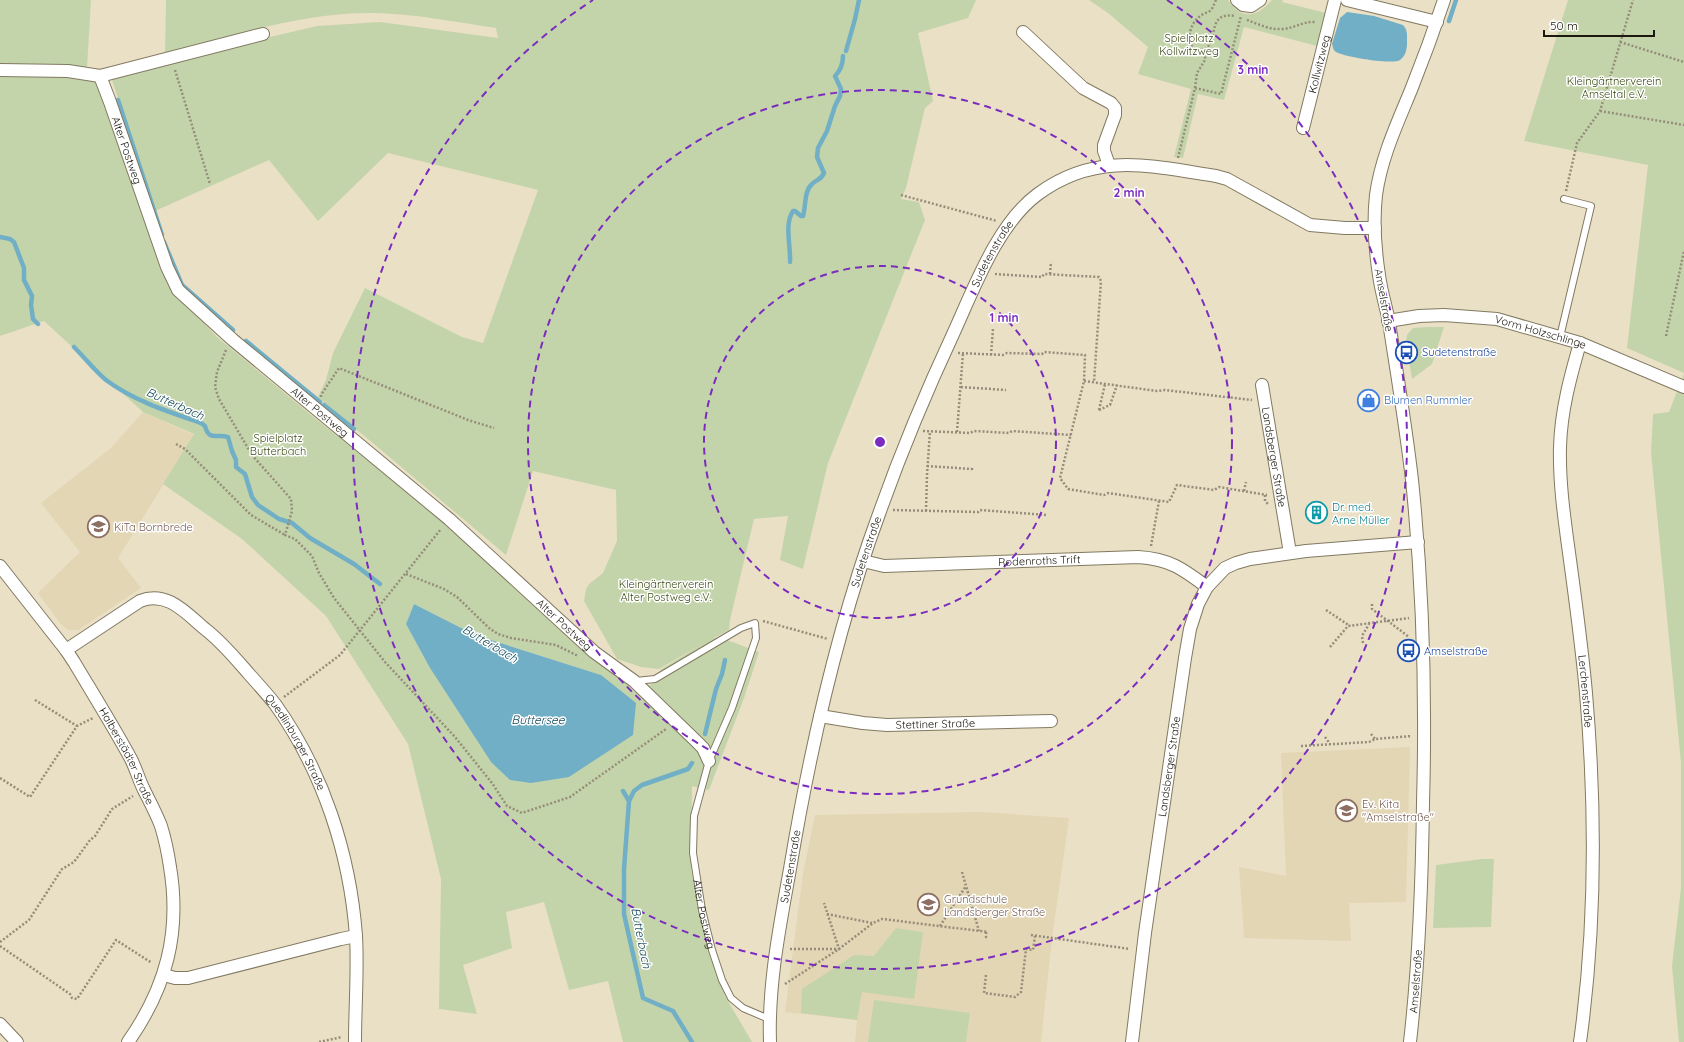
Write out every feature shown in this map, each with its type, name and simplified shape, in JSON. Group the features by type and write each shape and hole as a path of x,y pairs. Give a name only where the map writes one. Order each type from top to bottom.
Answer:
{"street":[{"path":"1240,2 1251,6 1260,0"},
{"name":"Kollwitzweg","path":"1303,128 1334,0"},
{"path":"1347,0 1366,2 1437,22"},
{"name":"Amselstraße","path":"1410,1042 1420,895 1424,735 1423,647 1418,542 1410,470 1388,320 1379,276 1375,244 1376,197 1384,160 1425,56 1444,0"},
{"path":"1023,32 1083,88 1111,103 1115,108 1115,115 1104,145 1104,151 1109,165"},
{"path":"0,70 68,71 100,76 263,34"},
{"name":"Alter Postweg","path":"100,76 167,267 178,290 233,340 449,519 594,652 634,682 676,721 702,748 709,761"},
{"name":"Sudetenstraße","path":"769,1019 777,949 798,820 820,716 839,642 863,561 880,509 911,430 945,351 983,270 1007,226 1019,211 1036,195 1053,183 1075,173 1109,165 1143,166 1216,176 1227,179 1310,225 1345,228 1375,228"},
{"name":"Vorm Holzschlinge","path":"1388,320 1419,316 1470,316 1497,319 1580,343 1684,387"},
{"name":"Lerchenstraße","path":"1580,343 1568,385 1562,417 1560,447 1561,478 1566,530 1582,648 1589,723 1593,806 1593,872 1580,1042"},
{"name":"Landsberger Straße","path":"1262,385 1290,553"},
{"name":"Landsberger Straße","path":"1132,1042 1142,951 1185,658 1192,622 1198,604 1207,587 1225,568 1250,559 1290,553 1418,542"},
{"name":"Rodenroths Trift","path":"863,561 884,566 1138,557 1163,560 1175,565 1207,587"},
{"name":"Halberstädter Straße","path":"0,566 66,650 131,760 161,826 168,854 173,887 174,918 172,943 164,975 153,1000 140,1025 128,1042"},
{"name":"Quedlinburger Straße","path":"66,650 140,601 148,598 166,600 174,603 212,634 274,704 298,741 322,790 339,837 349,886 356,936 355,1039"},
{"name":"Stettiner Straße","path":"820,716 863,723 887,725 1051,721"},
{"path":"164,975 174,978 188,978 356,936"},
{"path":"769,1019 770,1042"},
{"path":"0,1024 17,1042"}],"lane":[{"path":"1560,337 1591,206 1564,199"},
{"path":"634,682 655,679 741,628 755,623"},
{"name":"Alter Postweg","path":"755,623 756,638 732,708 709,761 694,816 693,853 702,910 712,950 731,998 743,1008 769,1019"}],"path":[{"path":"1216,0 1210,11 1197,18 1190,32 1189,40 1191,46 1195,50 1205,50 1210,46 1214,25 1217,20 1223,16 1232,16 1271,28 1281,29 1310,22 1328,25"},
{"path":"1564,199 1577,142 1600,111 1633,0"},
{"path":"1195,88 1221,94 1240,18 1240,2"},
{"path":"1620,42 1684,62"},
{"path":"1175,170 1195,88 1197,73 1206,60 1205,50"},
{"path":"171,58 210,184"},
{"path":"1600,111 1608,111 1684,126"},
{"path":"901,195 998,222 1007,226"},
{"path":"1666,336 1684,251"},
{"path":"1050,274 1051,262"},
{"path":"983,270 995,274 1042,277 1044,274 1050,274 1099,278 1101,281 1094,382"},
{"path":"991,354 993,329"},
{"path":"233,340 224,353 217,372 215,387 219,400 252,455 291,499 292,511 285,534"},
{"path":"945,351 1003,355 1007,353 1042,354 1044,352 1085,355 1084,380 1060,478 1068,489 1104,495 1108,493 1169,502 1177,485 1214,490 1219,487 1281,498"},
{"path":"958,433 963,353"},
{"path":"318,410 322,403 321,395 339,368 468,420 494,428"},
{"path":"1084,380 1157,391 1165,390 1265,402"},
{"path":"1105,384 1099,410 1110,405 1117,385"},
{"path":"961,388 1006,390"},
{"path":"911,430 958,433 970,433 974,431 1009,433 1012,431 1071,435"},
{"path":"926,511 927,466 930,432"},
{"path":"176,444 185,449 251,515 295,539 312,556 319,573 334,598 385,662 455,737 492,783 508,806 522,813 570,797 676,721"},
{"path":"927,466 972,469 972,466"},
{"path":"1244,491 1246,482"},
{"path":"1149,558 1159,501"},
{"path":"880,509 939,512 942,510 978,512 980,510 1047,515"},
{"path":"274,704 340,655 449,519"},
{"path":"406,574 451,593 489,628 498,634 511,638 556,645 582,657 594,652"},
{"path":"1372,604 1372,609 1423,647"},
{"path":"1326,610 1350,626"},
{"path":"1330,647 1348,626 1421,617"},
{"path":"755,623 765,621 839,642"},
{"path":"1363,643 1362,636 1370,623"},
{"path":"35,700 77,726"},
{"path":"0,778 30,797 77,726 104,713"},
{"path":"1371,734 1375,739"},
{"path":"1301,746 1369,742 1375,739 1424,735"},
{"path":"1325,737 1330,744"},
{"path":"0,942 30,920 62,869 74,862 90,840 95,836 112,809 144,789"},
{"path":"962,872 979,931"},
{"path":"940,926 966,886"},
{"path":"824,903 839,949"},
{"path":"827,914 873,923"},
{"path":"772,990 788,983 839,949 873,923 882,919 987,932 987,937"},
{"path":"1031,935 1142,951"},
{"path":"986,975 984,993 1015,997 1021,992 1026,949 1033,950 1035,936"},
{"path":"0,946 70,994 72,998 77,999 116,940 155,964 164,975"},
{"path":"777,949 839,949"},
{"path":"320,1042 355,1039"}],"shaded area":[{"name":"KiTa Bornbrede","path":"143,412 194,435 118,558 141,588 78,630 68,630 60,623 38,593 80,552 41,503 111,448"},
{"name":"Ev. Kita \"Amselstraße\"","path":"1410,747 1406,902 1349,903 1351,941 1244,938 1239,867 1286,876 1281,753"},
{"name":"Grundschule Landsberger Straße","path":"981,812 1069,818 1052,938 1041,1042 855,1042 857,1020 785,1012 803,873 815,815"}],"green space":[{"path":"0,0 91,0 87,68 101,91 112,117 167,283 217,337 311,415 453,528 635,692 664,678 660,670 702,644 659,669 641,667 617,659 584,601 586,589 589,584 603,573 617,541 616,490 533,471 506,555 318,397 326,380 333,353 365,288 462,337 483,343 538,190 388,153 318,221 269,160 155,211 112,80 120,75 317,26 380,22 498,38 496,28 405,15 375,13 348,14 322,16 269,26 165,54 166,0 976,0 968,18 918,33 933,101 925,108 906,188 901,199 919,202 925,220 828,463 803,569 780,560 788,516 754,519 730,620 729,630 714,638 727,640 759,652 744,698 709,790 692,786 691,868 708,951 725,996 752,1042 623,1042 608,981 569,990 544,902 506,912 512,948 463,965 477,1014 439,1009 441,879 408,744 326,616 242,539 163,484 194,434 143,412 44,321 0,336","holes":["414,604 475,635 601,675 633,734 569,777 491,762 430,668 406,624"]},
{"name":"Spielplatz Kollwitzweg","path":"1089,0 1228,0 1233,7 1239,11 1244,14 1250,14 1261,10 1272,0 1283,0 1282,2 1326,13 1317,46 1244,27 1224,100 1198,94 1183,158 1174,157 1191,89 1138,74 1148,47 1108,13"},
{"name":"Kleingärtnerverein Amseltal e.V.","path":"1568,0 1684,0 1684,373 1627,348 1648,165 1524,141"},
{"path":"1444,327 1432,364 1412,379 1406,343 1407,335 1413,328"},
{"path":"1684,374 1684,1042 1679,1042 1672,966 1681,888 1681,763 1651,452 1653,414 1669,412"},
{"path":"1482,859 1494,859 1491,927 1433,928 1436,865"},
{"path":"896,928 923,932 914,999 862,992 857,1020 801,1013 802,989 854,955 874,956"},
{"path":"874,1000 970,1013 966,1042 868,1042"}],"water":[{"path":"1347,12 1374,16 1403,25 1406,29 1407,36 1407,47 1404,56 1400,60 1388,62 1369,60 1336,52 1332,44 1340,18"},
{"name":"Buttersee","path":"414,604 475,635 601,675 636,703 633,735 569,777 531,783 510,780 491,762 430,668 406,624"}],"waterway":[{"path":"846,51 859,0"},
{"path":"1449,21 1456,0"},
{"path":"790,262 788,229 790,216 793,211 803,216 809,187 824,173 817,157 818,148 827,131 835,106 840,96 841,89 835,76 841,67 843,56"},
{"path":"118,100 162,235"},
{"name":"Butterbach","path":"0,237 10,239 14,242 24,268 24,280 32,296 31,305 33,319 38,324"},
{"path":"164,242 182,285 233,330"},
{"path":"246,341 320,402"},
{"name":"Butterbach","path":"74,347 106,380 128,394 177,415 201,423 211,435 228,437 236,460 236,467 245,474 252,497 258,505 279,519 292,523 310,538 354,564 380,584"},
{"path":"324,405 354,429"},
{"path":"705,734 725,660"},
{"path":"629,801 634,791 642,785 688,769 692,763"},
{"name":"Butterbach","path":"623,791 629,801 624,869 624,914 643,998 673,1011 692,1042"}],"place":[{"name":"Sudetenstraße","path":"1407,352"},
{"name":"Blumen Rummler","path":"1369,400"},
{"name":"Dr. med. Arne Müller","path":"1316,513"},
{"name":"KiTa Bornbrede","path":"98,527"},
{"name":"Amselstraße","path":"1409,651"},
{"name":"Ev. Kita \"Amselstraße\"","path":"1346,810"},
{"name":"Grundschule Landsberger Straße","path":"928,905"}],"park label":[{"name":"Spielplatz Butterbach","path":"278,444"},
{"name":"Kleingärtnerverein Alter Postweg e.V.","path":"666,590"}]}
